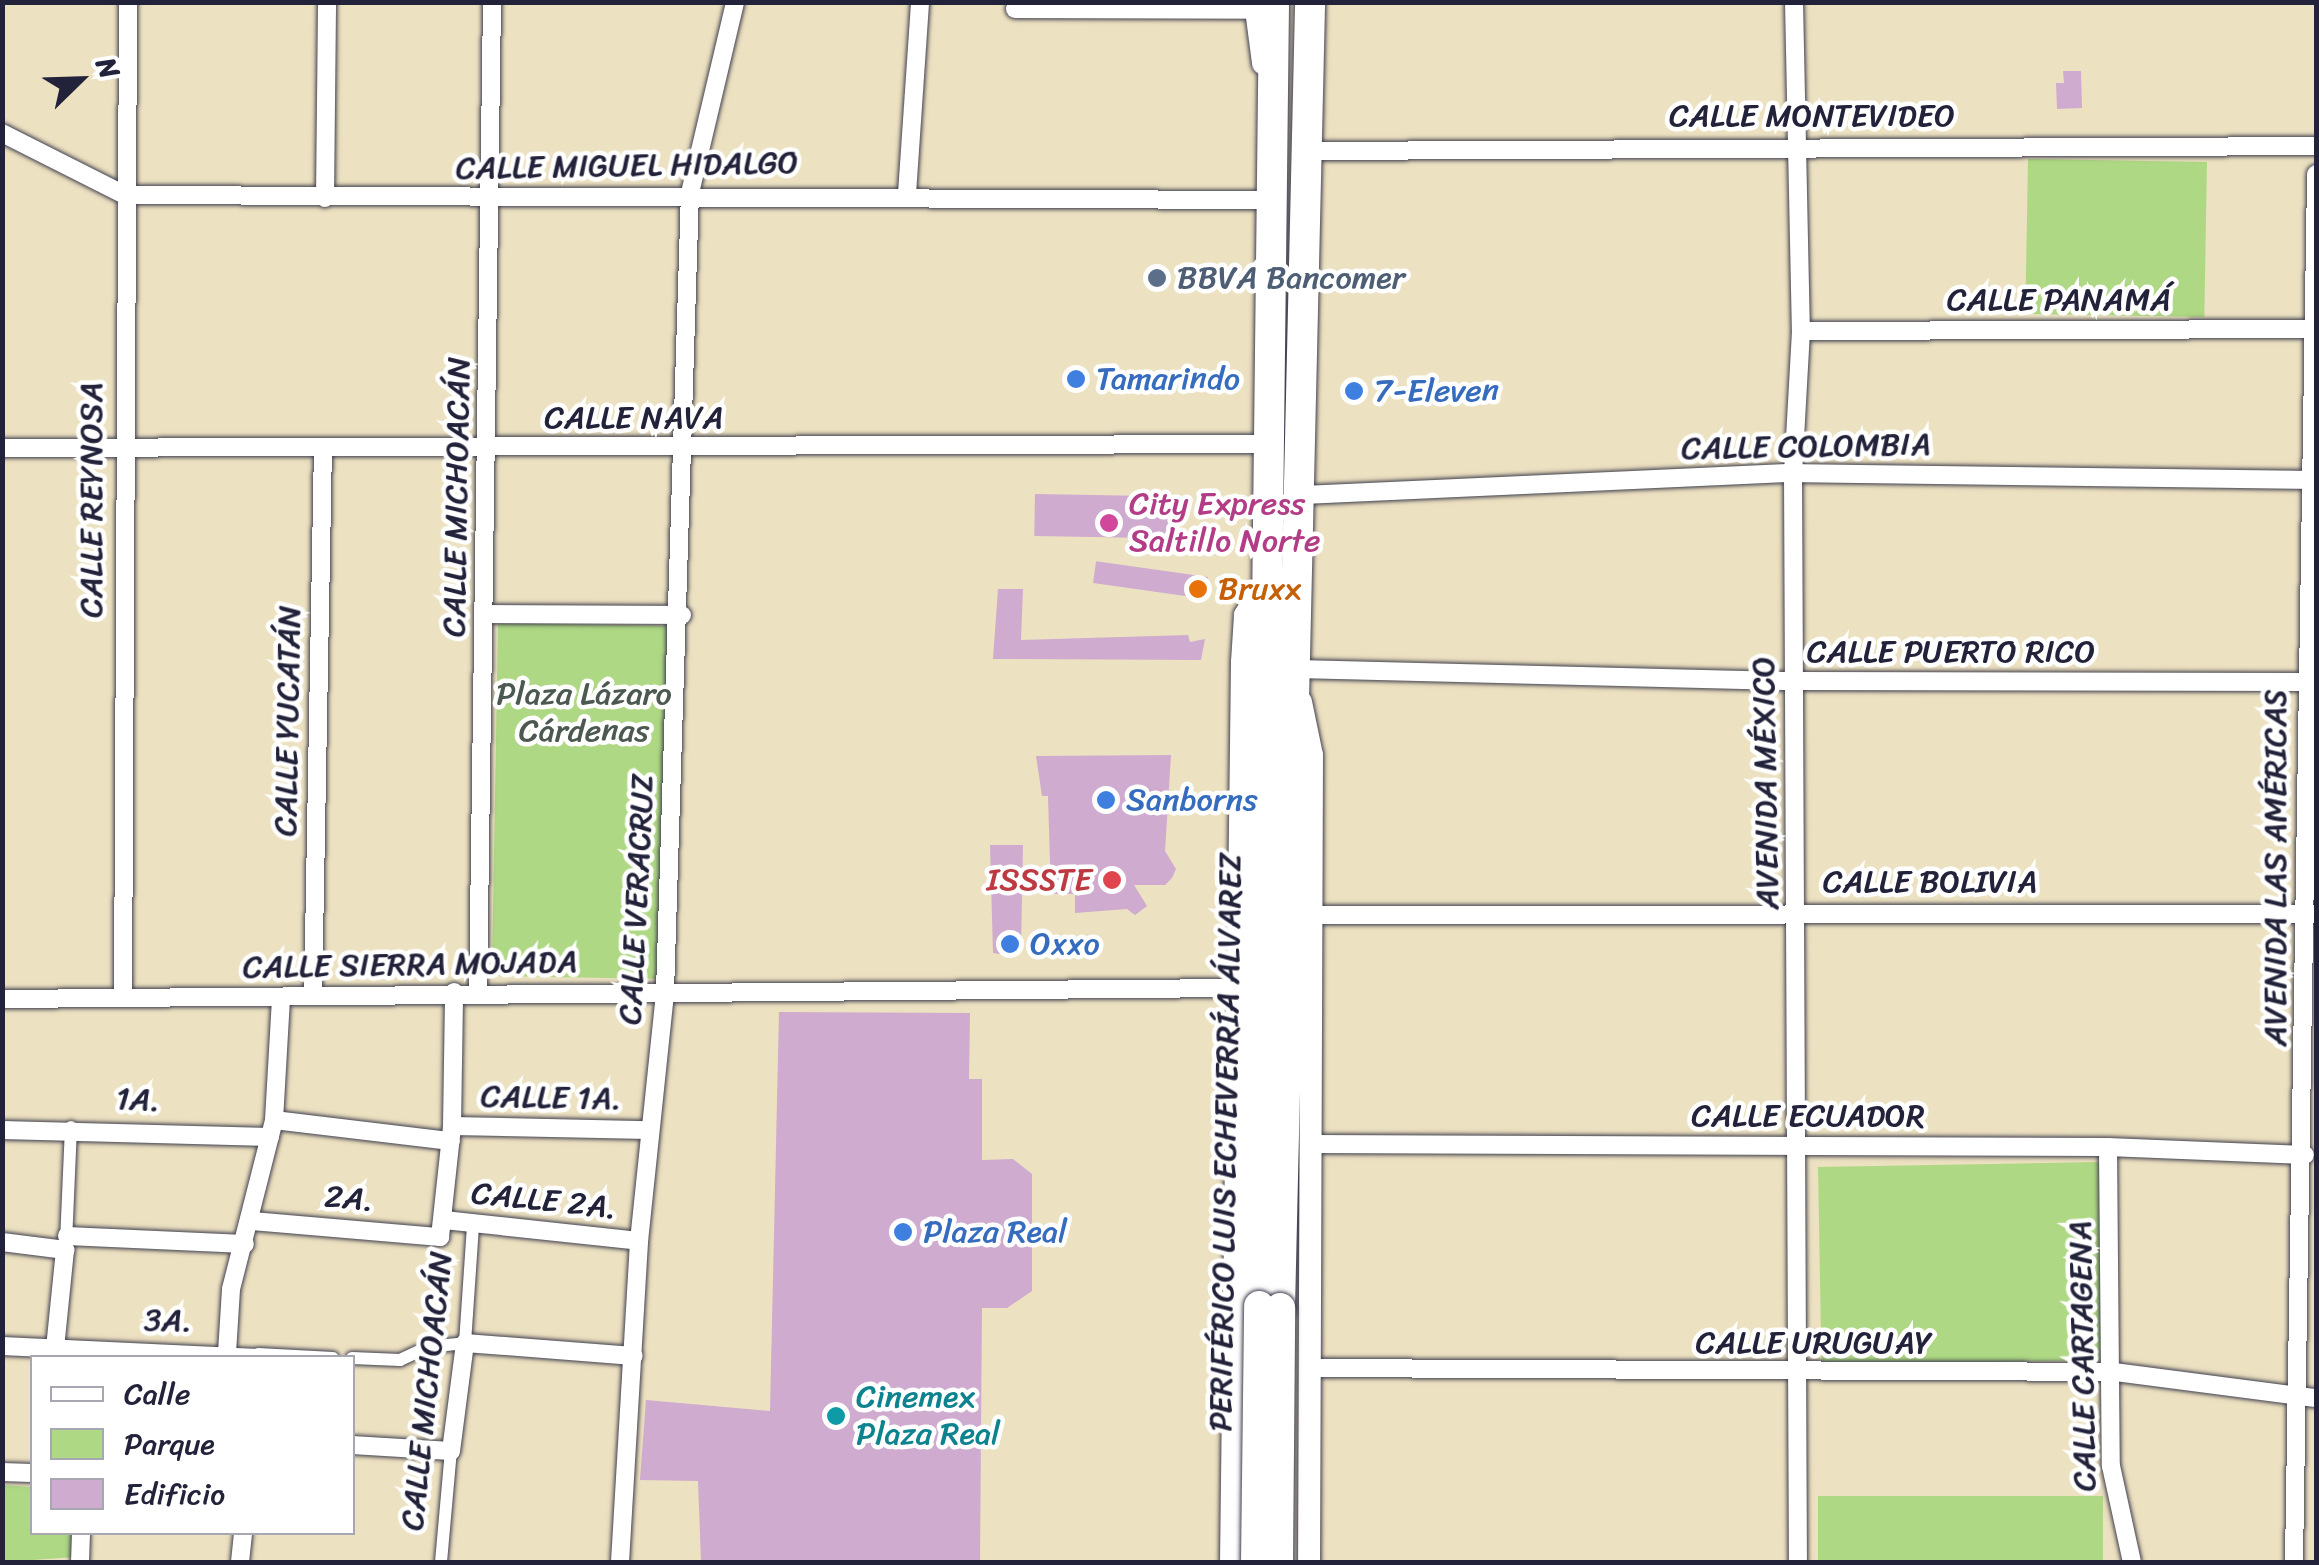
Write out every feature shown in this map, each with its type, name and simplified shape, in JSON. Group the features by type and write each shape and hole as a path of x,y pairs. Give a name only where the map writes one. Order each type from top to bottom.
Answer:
{"highway":[{"name":"PERIFÉRICO LUIS ECHEVERRÍA ÁLVAREZ","path":"1254,1562 1267,579 1264,444 1269,110 1261,5"},
{"name":"PERIFÉRICO LUIS ECHEVERRÍA ÁLVAREZ","path":"1278,1562 1257,1307 1297,678 1311,5"}],"street":[{"name":"CALLE REYNOSA","path":"123,998 122,447 128,2"},
{"path":"326,2 326,198"},
{"name":"CALLE MICHOACÁN","path":"478,992 492,2"},
{"name":"CALLE VERACRUZ","path":"620,1562 639,1240 665,992 682,615 681,450 690,194 735,2"},
{"path":"907,194 920,2"},
{"name":"AVENIDA MÉXICO","path":"1794,2 1801,331 1793,473 1798,1562"},
{"path":"1016,9 1261,5"},
{"name":"CALLE MIGUEL HIDALGO","path":"2,133 124,195 490,198 907,194 1267,200"},
{"name":"CALLE MONTEVIDEO","path":"1308,151 1797,145 2316,146"},
{"name":"AVENIDA LAS AMÉRICAS","path":"2294,1562 2312,914 2316,174"},
{"name":"CALLE PANAMÁ","path":"1801,331 2315,329"},
{"name":"CALLE NAVA","path":"2,448 681,450 1264,444"},
{"name":"CALLE YUCATÁN","path":"313,996 324,447"},
{"name":"CALLE COLOMBIA","path":"1303,495 1793,473 2313,480"},
{"path":"1232,1562 1232,1417 1257,1307 1238,988 1245,614 1267,579"},
{"path":"486,614 682,615"},
{"path":"1297,678 1312,755 1314,915 1308,1562"},
{"name":"CALLE PUERTO RICO","path":"1297,678 2311,682"},
{"name":"CALLE BOLIVIA","path":"1314,915 1797,911 2312,914"},
{"name":"CALLE SIERRA MOJADA","path":"2,999 1238,988"},
{"name":"CALLE MICHOACÁN","path":"442,1228 451,1134 454,992"},
{"path":"227,1353 230,1288 252,1221 272,1128 280,999"},
{"path":"66,1352 71,1127"},
{"name":"1A.","path":"2,1130 272,1128 451,1134"},
{"name":"CALLE 1A.","path":"451,1134 650,1130"},
{"name":"CALLE ECUADOR","path":"1310,1144 2108,1147 2305,1156"},
{"name":"CALLE CARTAGENA","path":"2108,1147 2115,1372 2111,1466 2132,1562"},
{"name":"2A.","path":"252,1221 442,1228"},
{"name":"CALLE MICHOACÁN","path":"441,1562 473,1225"},
{"name":"CALLE 2A.","path":"442,1228 473,1225 639,1240"},
{"path":"2,1242 245,1244"},
{"path":"1257,1307 1295,1359 1296,1562"},
{"path":"355,1358 400,1360 428,1347 464,1343 634,1356"},
{"name":"3A.","path":"2,1346 66,1352 248,1355"},
{"name":"CALLE URUGUAY","path":"1309,1368 1798,1374 2115,1372 2316,1398"},
{"path":"1232,1417 1248,1460 1254,1562"},
{"path":"355,1446 451,1450"},
{"path":"2,1472 30,1474"},
{"path":"80,1562 81,1535"},
{"path":"240,1562 243,1535"}],"green space":[{"path":"2028,159 2207,162 2204,317 2025,314"},
{"name":"Plaza Lázaro Cárdenas","path":"498,623 673,626 667,979 492,976"},
{"path":"2102,1162 2105,1360 1821,1365 1818,1167"},
{"path":"2,1485 30,1487 30,1535 76,1535 76,1557 3,1562"},
{"path":"1818,1496 2103,1496 2103,1562 1818,1562"}],"building":[{"path":"2063,71 2081,71 2082,108 2057,109 2056,83 2064,83"},
{"path":"1035,494 1179,497 1178,539 1034,536"},
{"path":"1096,561 1208,577 1205,599 1093,583"},
{"path":"998,589 1023,589 1021,640 1188,635 1190,642 1205,639 1201,660 993,659"},
{"name":"Sanborns","path":"1171,755 1165,851 1176,869 1172,878 1165,885 1134,885 1147,906 1135,915 1127,909 1075,913 1075,894 1051,894 1048,796 1042,796 1036,756"},
{"path":"990,845 1023,845 1021,946 1014,956 993,953"},
{"name":"Plaza Real","path":"779,1012 970,1013 969,1079 982,1079 982,1160 1013,1159 1032,1174 1032,1291 1007,1308 982,1308 980,1562 701,1562 698,1481 640,1480 646,1400 770,1411"}],"place":[{"name":"BBVA Bancomer","path":"1157,278"},
{"name":"Tamarindo","path":"1076,379"},
{"name":"7-Eleven","path":"1354,391"},
{"name":"City Express Saltillo Norte","path":"1109,523"},
{"name":"Bruxx","path":"1198,589"},
{"name":"Sanborns","path":"1106,800"},
{"name":"ISSSTE","path":"1112,880"},
{"name":"Oxxo","path":"1010,944"},
{"name":"Plaza Real","path":"903,1232"},
{"name":"Cinemex Plaza Real","path":"836,1416"}]}
